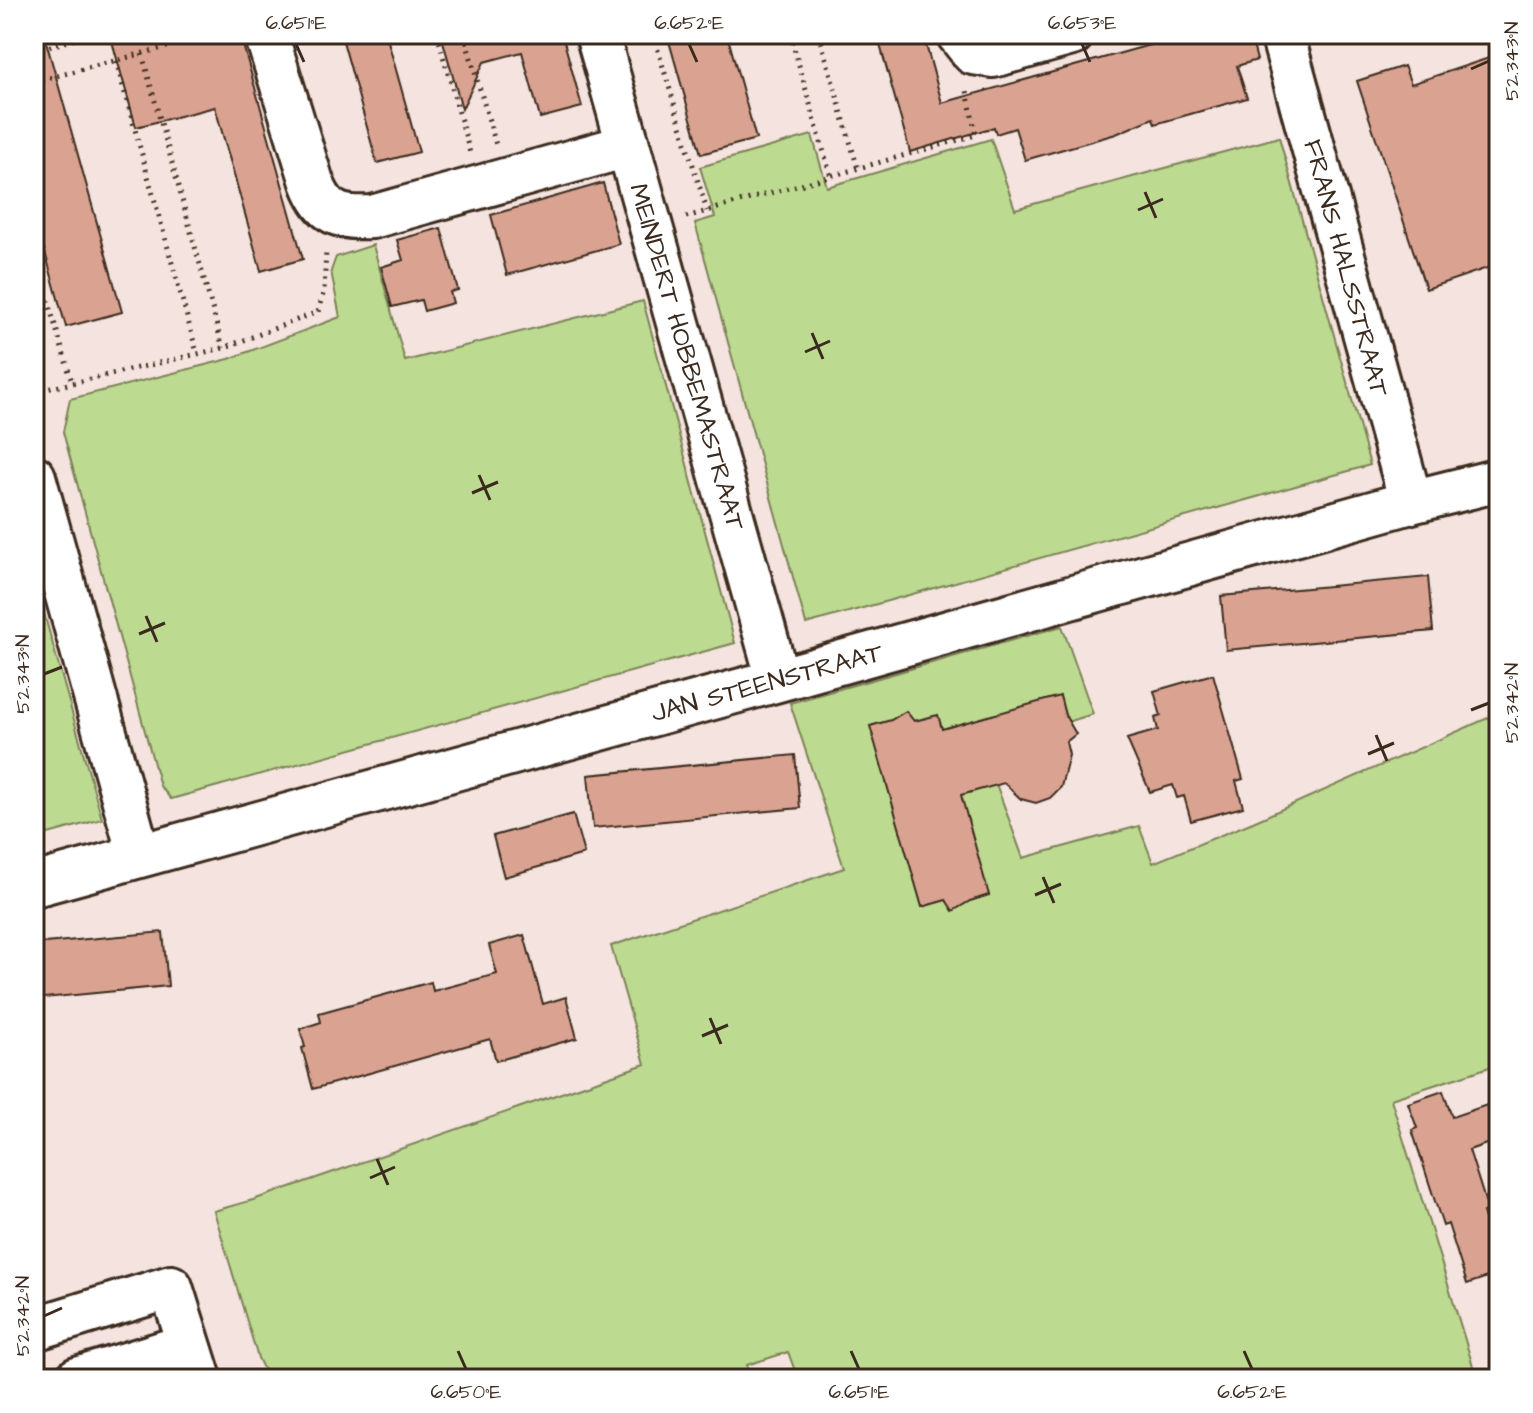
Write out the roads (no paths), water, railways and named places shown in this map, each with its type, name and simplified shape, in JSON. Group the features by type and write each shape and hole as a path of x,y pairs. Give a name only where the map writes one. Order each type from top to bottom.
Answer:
{"street":[{"path":"266,34 317,196 335,215 372,217 627,146"},
{"name":"MEINDERT HOBBEMASTRAAT","path":"597,34 778,680"},
{"path":"965,44 993,56 1072,34"},
{"name":"FRANS HALSSTRAAT","path":"1282,34 1411,502"},
{"path":"34,477 139,855"},
{"name":"JAN STEENSTRAAT","path":"34,885 1499,480"},
{"path":"34,1329 171,1287 194,1362 77,1379"}]}
